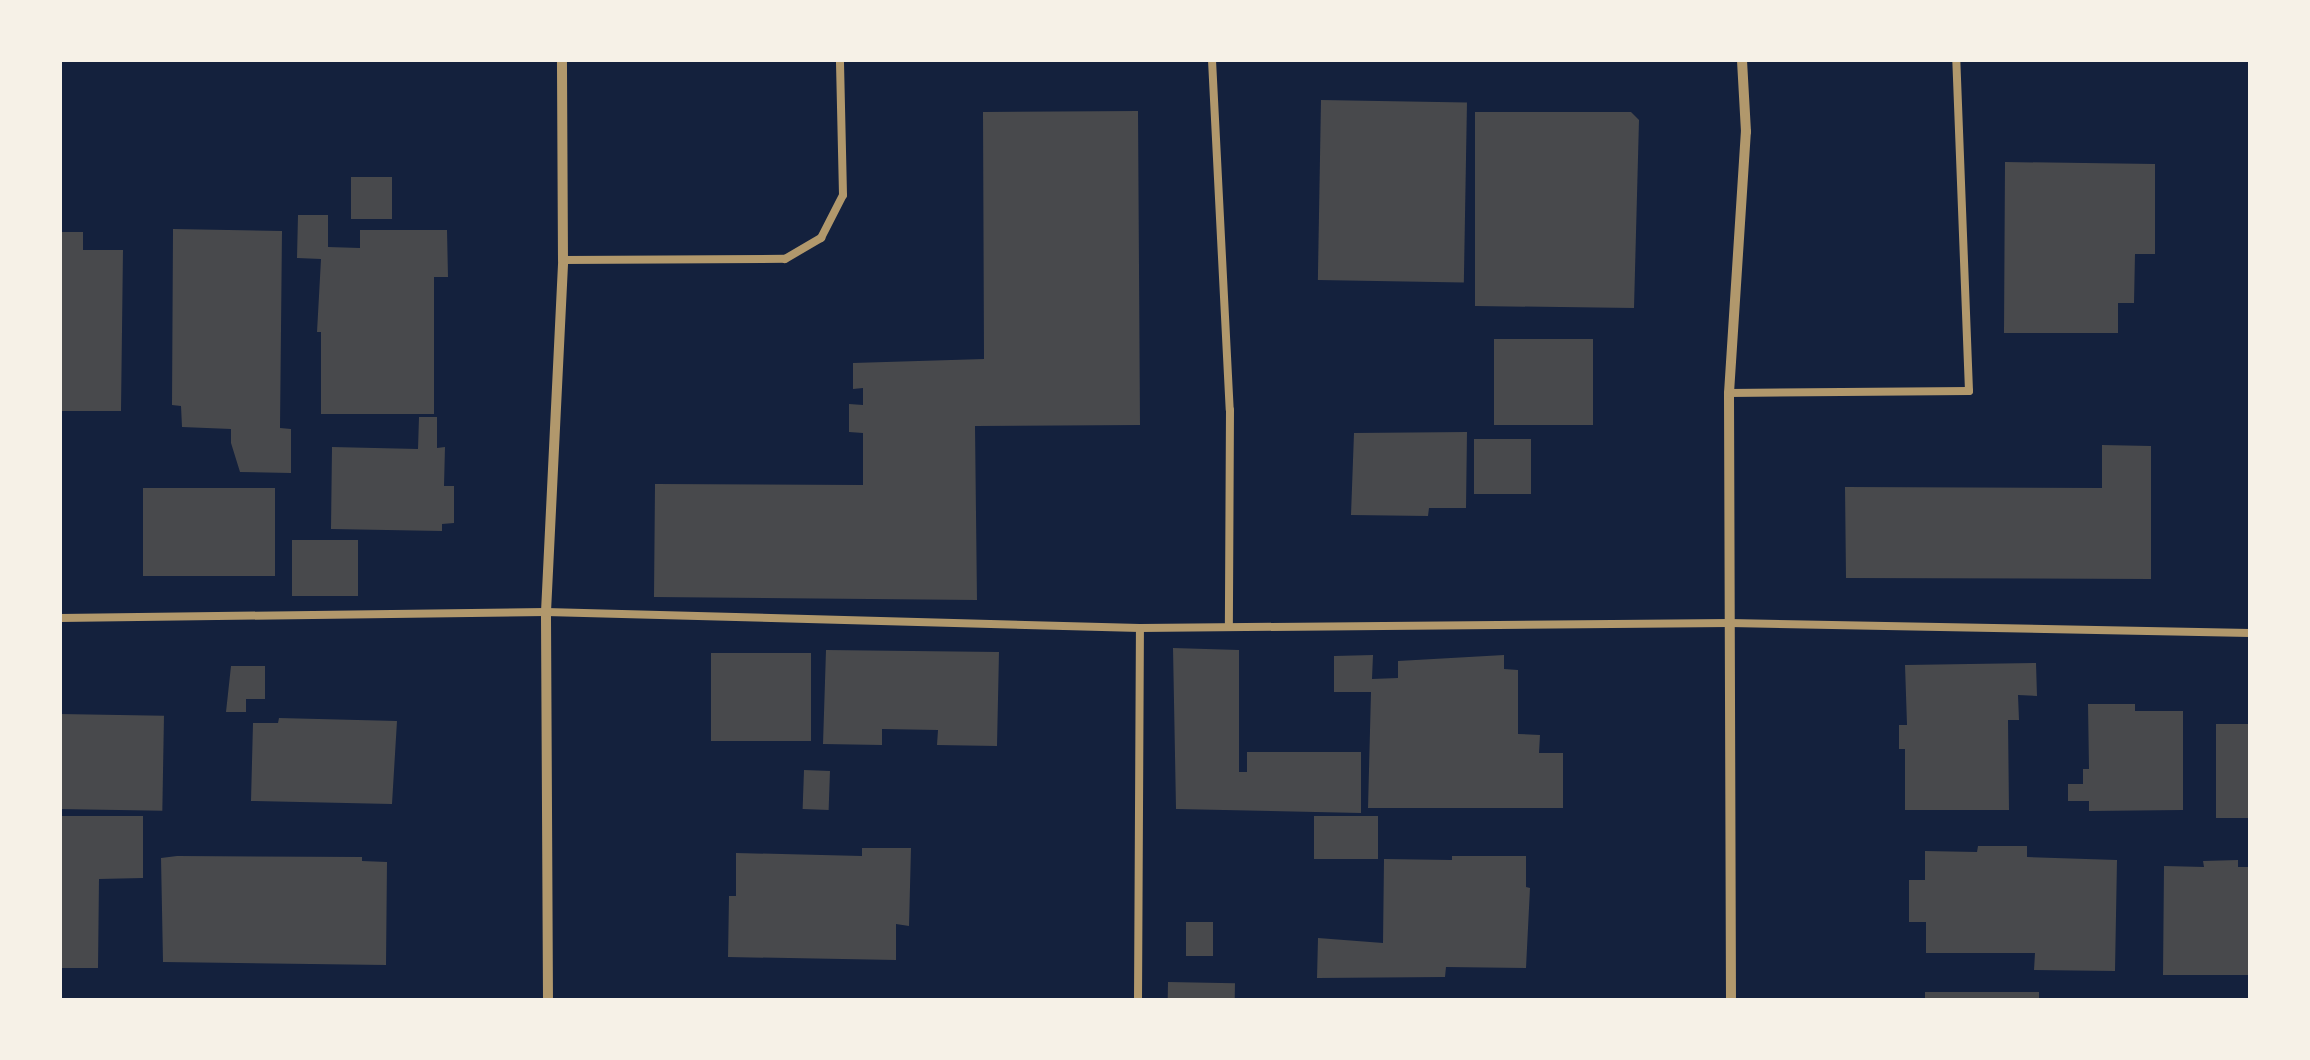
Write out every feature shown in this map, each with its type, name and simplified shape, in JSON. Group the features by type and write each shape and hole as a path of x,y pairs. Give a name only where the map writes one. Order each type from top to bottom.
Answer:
{"street":[{"path":"548,1000 546,612 562,260 562,60"},
{"path":"1731,1000 1729,393 1746,132 1742,60"}],"lane":[{"path":"562,260 785,259 821,238 843,195 840,60"},
{"path":"1212,60 1218,118 1230,410 1229,626"},
{"path":"1729,393 1969,390 1956,60"},
{"path":"60,618 546,612 1140,628 1730,623 2250,633"},
{"path":"1138,1000 1140,628"}],"building":[{"path":"1321,100 1467,103 1464,283 1318,280"},
{"path":"1138,111 1140,425 975,426 977,600 654,597 655,484 863,485 863,433 849,432 849,404 863,405 863,388 853,389 853,363 984,359 983,112"},
{"path":"1475,112 1631,112 1639,120 1634,308 1475,306"},
{"path":"2005,162 2155,164 2155,254 2135,254 2134,303 2118,303 2118,333 2004,333"},
{"path":"351,177 392,177 392,219 351,219"},
{"path":"298,215 328,215 328,247 360,248 360,230 447,230 448,277 434,277 434,414 321,414 321,332 317,332 321,259 297,258"},
{"path":"173,229 282,231 280,428 291,429 291,473 240,472 231,429 182,427 181,406 172,405"},
{"path":"60,232 83,232 83,250 123,250 121,411 60,411"},
{"path":"1494,339 1593,339 1593,425 1494,425"},
{"path":"419,417 437,417 437,448 445,447 444,486 454,486 454,523 442,524 442,531 331,529 332,447 418,449"},
{"path":"1467,432 1466,508 1429,508 1428,516 1351,515 1354,433"},
{"path":"1474,439 1531,439 1531,494 1474,494"},
{"path":"2102,445 2151,446 2151,579 1846,578 1845,487 2102,488"},
{"path":"143,488 275,488 275,576 143,576"},
{"path":"292,540 358,540 358,596 292,596"},
{"path":"1173,648 1239,650 1239,772 1247,772 1247,752 1361,752 1361,813 1176,809"},
{"path":"826,650 999,652 997,746 937,745 938,730 882,729 882,745 823,744"},
{"path":"711,653 811,653 811,741 711,741"},
{"path":"1373,655 1372,679 1398,678 1398,661 1504,655 1504,669 1518,670 1518,734 1540,735 1539,753 1563,753 1563,808 1368,808 1371,692 1334,692 1334,656"},
{"path":"2036,663 2037,696 2018,695 2019,720 2008,720 2009,810 1905,810 1905,749 1899,749 1899,725 1907,725 1905,665"},
{"path":"231,666 265,666 265,699 246,699 246,712 226,712"},
{"path":"2088,704 2135,704 2135,711 2183,711 2183,810 2089,811 2089,801 2068,801 2068,784 2083,784 2083,769 2089,769"},
{"path":"60,714 164,716 162,811 60,809"},
{"path":"279,718 397,721 392,804 251,801 253,723 278,723"},
{"path":"2216,724 2250,724 2250,818 2216,818"},
{"path":"804,770 830,771 829,810 803,809"},
{"path":"60,816 143,816 143,878 99,879 98,968 60,968"},
{"path":"1314,816 1378,816 1378,859 1314,859"},
{"path":"1978,846 2027,846 2027,857 2117,860 2115,971 2034,970 2035,953 1926,953 1926,922 1909,922 1909,880 1925,880 1925,851 1977,852"},
{"path":"862,848 911,848 909,926 896,924 896,960 728,957 729,896 736,896 736,853 862,856"},
{"path":"1452,856 1526,856 1526,887 1530,888 1526,968 1446,967 1445,977 1317,978 1318,938 1383,943 1384,859 1452,860"},
{"path":"362,857 362,861 387,862 386,965 163,962 161,858"},
{"path":"2238,860 2238,867 2250,867 2250,975 2163,975 2164,866 2204,867 2203,861"},
{"path":"1186,922 1213,922 1213,956 1186,956"},
{"path":"1168,982 1235,983 1235,1000 1168,1000"},
{"path":"1925,992 2039,992 2039,1000 1925,1000"}]}
